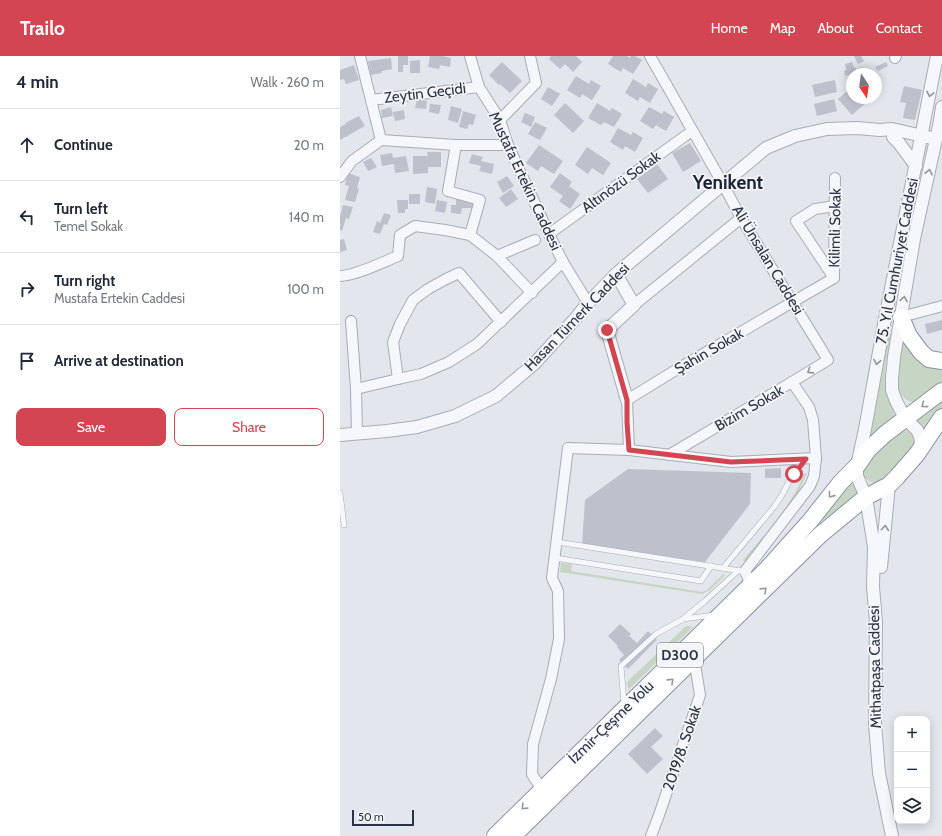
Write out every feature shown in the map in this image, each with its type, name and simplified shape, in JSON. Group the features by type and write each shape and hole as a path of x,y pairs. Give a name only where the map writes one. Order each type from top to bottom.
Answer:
{"highway":[{"path":"901,317 909,336 921,352 929,359 942,361"},
{"name":"D300","path":"857,466 868,450 885,434 942,391"},
{"name":"D300","path":"866,497 889,485 897,477 917,454 942,417"},
{"name":"İzmir-Çeşme Yolu","path":"495,836 722,614 745,575 766,570 857,466"},
{"name":"İzmir-Çeşme Yolu","path":"513,836 820,535 866,497"}],"street":[{"path":"360,56 381,140"},
{"name":"Mustafa Ertekin Caddesi","path":"470,56 479,87 500,120 508,145 549,234 588,303"},
{"path":"500,120 536,83 530,56"},
{"name":"Ali Ünsalan Caddesi","path":"650,56 742,218 828,360"},
{"name":"75. Yıl Cumhuriyet Caddesi","path":"857,466 937,56"},
{"name":"Zeytin Geçidi","path":"371,100 479,87"},
{"name":"75. Yıl Cumhuriyet Caddesi","path":"917,454 921,443 920,436 917,430 905,418 896,401 892,390 892,378 894,357 914,239 942,107"},
{"name":"Hasan Tümerk Caddesi","path":"340,435 387,431 417,426 455,416 496,396 534,364 616,274 766,148 795,136 827,129 857,128 892,130 920,141"},
{"name":"Altınözü Sokak","path":"549,234 692,130"},
{"path":"880,130 889,136 935,144"},
{"path":"894,137 916,166"},
{"path":"340,176 352,161 381,140 456,145 508,145"},
{"path":"456,145 448,191 480,200 470,235"},
{"name":"Kilimli Sokak","path":"792,302 834,278 835,178"},
{"path":"834,278 796,221 816,209 835,206"},
{"path":"629,450 627,400 607,330 634,305 742,218"},
{"path":"340,276 345,276 398,256 400,235 415,226 470,235 497,256 532,293"},
{"path":"497,256 535,240"},
{"path":"356,390 420,374 449,362 477,344 564,262"},
{"path":"398,379 393,342 400,324 413,300 428,289 446,279 459,273 502,322"},
{"path":"616,274 634,305"},
{"name":"Şahin Sokak","path":"627,400 792,302"},
{"path":"901,317 942,306"},
{"path":"351,321 356,390 356,434"},
{"name":"Bizim Sokak","path":"669,455 828,360"},
{"path":"745,575 810,486 814,476 811,458 812,416 809,407 792,382"},
{"path":"542,790 532,774 534,744 551,679 559,639 558,591 552,578 568,448 629,450 731,462 811,458"},
{"name":"Mithatpaşa Caddesi","path":"857,466 857,476 866,497 874,547 873,587 876,622 875,724 880,773 892,836"},
{"path":"876,622 889,485"},
{"path":"847,513 860,511 867,514 870,518"},
{"name":"2019/8. Sokak","path":"651,836 700,694 694,658"}],"lane":[{"path":"723,568 774,507 794,474 811,458"},
{"path":"340,493 344,525"},
{"path":"556,543 699,566 723,568 745,575"},
{"path":"555,558 701,581 710,567"},
{"path":"625,709 621,666 656,634 683,619 705,601 745,575"},
{"path":"683,619 722,614"}],"green space":[{"path":"888,333 892,334 888,349 885,380 888,398 895,416 868,440"},
{"path":"901,339 942,367 942,382 918,401 914,402 910,402 904,398 897,385"},
{"path":"942,398 942,411 927,431 913,420"},
{"path":"904,430 912,432 915,439 915,445 897,469 885,480 876,483 863,477 863,470 867,457"},
{"path":"804,473 807,473 802,486 788,509 745,562 743,560 769,530 793,496"},
{"path":"851,483 854,483 857,489 858,495 856,499 814,526"},
{"path":"561,563 572,564 571,571 702,592 707,590 723,574 725,575 710,590 702,594 560,572"},
{"path":"686,626 693,627 628,690 627,682"}],"building":[{"path":"398,56 408,56 408,65 403,65 403,72 398,72"},
{"path":"430,56 443,56 451,58 450,67 440,65 439,69 428,67"},
{"path":"551,56 576,56 582,62 573,72 565,64 560,69 549,59"},
{"path":"613,56 627,56 630,58 631,56 635,56 642,60 633,74 623,68 621,72 608,64"},
{"path":"854,56 861,56 864,61 858,64"},
{"path":"391,58 392,69 371,75 368,61"},
{"path":"420,60 420,73 410,73 410,61"},
{"path":"502,62 522,81 510,93 489,75"},
{"path":"852,62 854,68 846,68 846,70 845,64"},
{"path":"886,62 888,66 882,69 875,67"},
{"path":"354,65 359,80 346,84 344,79 340,80 340,70"},
{"path":"576,76 589,84 591,80 601,86 592,100 582,94 580,98 567,90"},
{"path":"633,79 646,87 648,83 658,89 650,103 640,97 638,101 625,93"},
{"path":"835,80 837,92 815,97 812,85"},
{"path":"904,86 922,90 915,120 903,118 906,103 900,102"},
{"path":"548,87 560,94 552,106 541,99"},
{"path":"846,92 846,104 865,104 852,115 838,99"},
{"path":"417,99 427,101 426,109 415,108"},
{"path":"834,99 837,111 817,116 814,104"},
{"path":"565,103 584,121 573,133 554,115"},
{"path":"597,103 610,111 612,108 622,114 614,127 604,122 601,125 588,118"},
{"path":"430,104 441,105 439,114 429,112"},
{"path":"451,106 462,109 458,123 448,120"},
{"path":"391,107 393,116 382,118 381,110"},
{"path":"649,107 662,114 664,111 674,117 666,131 656,125 653,129 640,121"},
{"path":"404,110 405,119 395,121 393,112"},
{"path":"463,111 476,115 473,125 469,124 467,129 459,127"},
{"path":"525,113 535,117 531,127 521,122"},
{"path":"359,116 365,126 340,140 340,127"},
{"path":"535,122 547,128 540,140 528,134"},
{"path":"618,128 631,135 633,132 643,138 635,152 625,146 623,150 610,142"},
{"path":"690,143 701,161 683,172 672,153"},
{"path":"539,145 563,161 554,174 541,166 538,171 526,163"},
{"path":"587,147 611,163 603,175 592,168 588,174 575,165"},
{"path":"427,152 441,152 441,167 428,167 428,173 413,174 413,156 428,156"},
{"path":"392,153 393,158 406,156 409,171 395,173 394,164 382,166 380,155"},
{"path":"472,154 483,157 481,161 494,164 492,174 479,171 481,166 469,163"},
{"path":"371,158 377,167 368,171 363,162"},
{"path":"657,164 668,179 648,193 637,179"},
{"path":"348,173 360,177 357,188 359,189 355,202 345,200 349,186 345,185"},
{"path":"560,173 572,182 569,186 580,194 570,209 559,201 563,196 550,187"},
{"path":"507,176 514,186 503,193 497,182"},
{"path":"427,187 437,189 435,204 425,202"},
{"path":"511,189 518,199 506,207 499,198"},
{"path":"409,194 420,194 420,204 409,204"},
{"path":"397,200 408,200 408,209 405,209 405,213 398,213"},
{"path":"437,200 447,202 445,213 435,211"},
{"path":"456,200 473,200 473,208 462,208 461,214 451,213 451,205 456,205"},
{"path":"343,205 353,207 349,219 346,218 342,231 340,230 340,216"},
{"path":"384,213 391,215 387,225 384,224 380,234 373,232 377,221 380,223"},
{"path":"344,239 347,250 340,252 340,240"},
{"path":"942,320 942,330 927,334 925,324"},
{"path":"781,468 781,478 765,478 765,469"},
{"path":"628,469 751,473 750,504 705,562 582,545 585,500"},
{"path":"620,624 631,634 629,636 637,643 648,631 657,640 628,669 619,660 624,655 617,647 618,646 608,636"},
{"path":"655,728 663,736 651,747 663,759 647,774 628,754"}],"district":[{"name":"Yenikent","path":"728,182"}],"route":[{"path":"607,330 627,400 629,450 731,462 806,459 794,474"}]}
